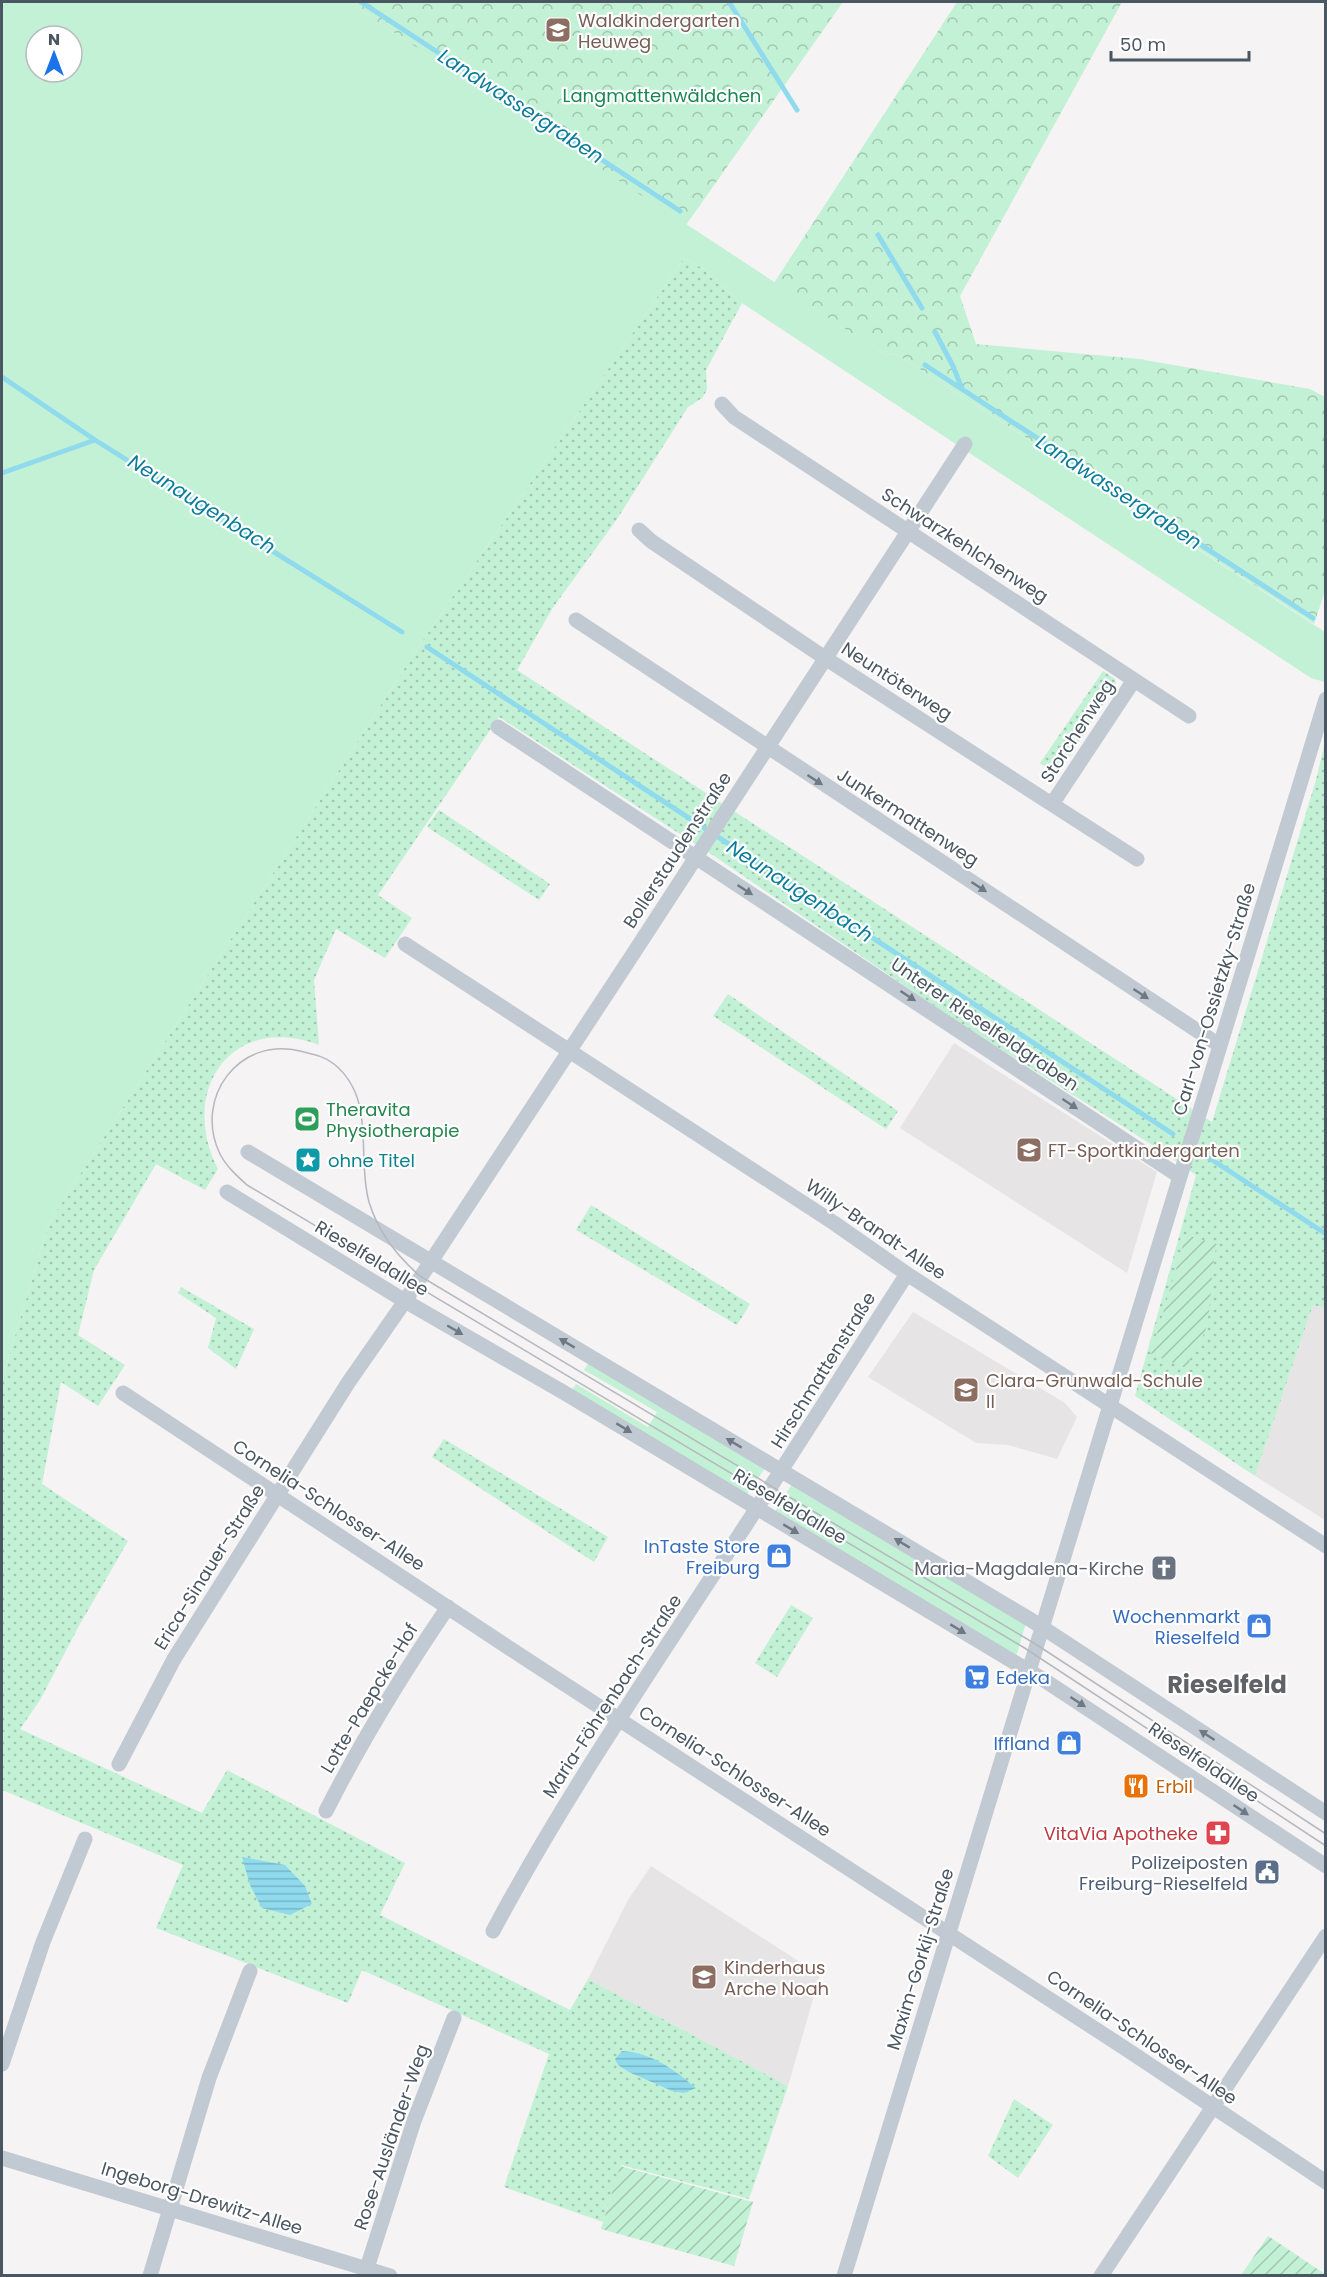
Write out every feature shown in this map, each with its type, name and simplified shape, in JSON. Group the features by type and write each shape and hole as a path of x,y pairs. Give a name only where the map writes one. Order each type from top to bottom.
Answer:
{"street":[{"name":"Schwarzkehlchenweg","path":"722,404 734,417 1189,716"},
{"name":"Bollerstaudenstraße","path":"420,1276 696,858 965,444"},
{"name":"Neuntöterweg","path":"639,530 661,548 825,658 1137,859"},
{"name":"Junkermattenweg","path":"576,621 1219,1045"},
{"name":"Storchenweg","path":"1052,804 1134,680"},
{"name":"Carl-von-Ossietzky-Straße","path":"1034,1654 1326,699"},
{"name":"Unterer Rieselfeldgraben","path":"498,727 1179,1176"},
{"name":"Willy-Brandt-Allee","path":"405,944 1326,1546"},
{"name":"Rieselfeldallee","path":"248,1152 1042,1627 1326,1814"},
{"name":"Rieselfeldallee","path":"227,1192 405,1301 563,1392 1029,1671 1326,1866"},
{"name":"Hirschmattenstraße","path":"772,1486 907,1274"},
{"name":"Erica-Sinauer-Straße","path":"119,1764 174,1659 348,1383 420,1276"},
{"name":"Cornelia-Schlosser-Allee","path":"123,1393 1326,2182"},
{"name":"Maria-Föhrenbach-Straße","path":"493,1931 555,1820 618,1719 772,1486"},
{"name":"Lotte-Paepcke-Hof","path":"326,1811 355,1754 399,1680 448,1607"},
{"name":"Maxim-Gorkij-Straße","path":"844,2276 1034,1654"},
{"path":"2,2064 43,1942 85,1839"},
{"path":"1101,2276 1326,1936"},
{"path":"150,2276 209,2078 249,1971"},
{"name":"Rose-Ausländer-Weg","path":"367,2268 414,2121 454,2018"},
{"name":"Ingeborg-Drewitz-Allee","path":"2,2158 390,2276"}],"shaded area":[{"name":"FT-Sportkindergarten","path":"954,1043 1157,1172 1127,1273 900,1128"},
{"path":"1313,1305 1325,1308 1325,1520 1255,1476"},
{"name":"Clara-Grunwald-Schule II","path":"913,1312 1065,1403 1077,1417 1057,1459 1008,1445 976,1443 868,1377"},
{"name":"Kinderhaus Arche Noah","path":"651,1866 820,1975 788,2086 588,1979 628,1900"}],"green space":[{"path":"2,2 348,2 884,354 898,355 1325,632 1325,682 1311,678 742,303 705,270 684,258 415,652 49,1223 2,1380"},
{"name":"Langmattenwäldchen","path":"348,2 843,2 686,225"},
{"path":"957,2 1122,2 960,296 976,344 1139,359 1310,389 1325,397 1326,588 1314,624 898,355 884,354 774,283"},
{"path":"684,258 705,270 742,303 706,370 707,390 702,398 688,407 617,519 552,609 517,670 1212,1122 1316,780 1325,742 1325,1308 1313,1305 1255,1476 1135,1396 1196,1175 961,1024 714,856 499,717 378,895 412,918 385,958 336,929 314,980 319,1045 288,1038 260,1039 238,1049 220,1065 209,1087 205,1112 207,1140 218,1169 205,1190 156,1164 94,1270 78,1335 125,1365 98,1406 61,1382 42,1484 128,1541 80,1624 40,1700 20,1729 202,1813 227,1770 405,1863 380,1915 570,2010 588,1979 788,2086 749,2199 621,2165 603,2222 504,2187 549,2054 362,1970 348,2003 156,1928 183,1865 2,1790 2,1380 49,1223 415,652"},
{"path":"1103,671 1115,679 1116,684 1058,775 1040,763"},
{"path":"439,810 550,884 539,900 427,827"},
{"path":"728,994 898,1111 886,1129 713,1016"},
{"path":"591,1205 750,1304 737,1325 576,1230"},
{"path":"1186,1235 1217,1244 1207,1325 1186,1368 1151,1354"},
{"path":"181,1287 254,1329 236,1369 208,1348 216,1318 178,1293"},
{"path":"589,1362 765,1468 746,1496 571,1391 576,1384 648,1427 657,1412 584,1370"},
{"path":"444,1439 608,1537 594,1562 432,1457"},
{"path":"792,1484 1026,1623 1016,1657 774,1513"},
{"path":"791,1605 813,1618 777,1677 755,1663"},
{"path":"1014,2099 1053,2125 1018,2178 988,2156"},
{"path":"620,2166 753,2202 734,2266 601,2229"},
{"path":"1268,2236 1325,2274 1325,2275 1241,2275"}],"water":[{"path":"242,1857 285,1865 305,1886 312,1904 290,1915 262,1908 250,1885"},
{"path":"622,2051 653,2058 696,2088 684,2093 672,2091 629,2072 618,2065 615,2059"}],"waterway":[{"name":"Landwassergraben","path":"361,2 680,211"},
{"path":"729,2 797,110"},
{"path":"878,235 922,308"},
{"path":"935,332 962,389"},
{"name":"Landwassergraben","path":"925,365 1313,618"},
{"name":"Neunaugenbach","path":"2,377 95,440 402,632"},
{"path":"2,473 95,440"},
{"name":"Neunaugenbach","path":"427,647 1173,1134"},
{"name":"Neunaugenbach","path":"1203,1154 1326,1234"}],"tram line":[{"path":"1326,1834 1037,1645 420,1276 389,1243 373,1213 366,1184 361,1111 356,1094 347,1078 330,1061 300,1051 278,1049 258,1053 241,1062 227,1076 217,1093 213,1112 213,1133 222,1158 247,1185 1023,1647 1326,1846"}],"place":[{"name":"Waldkindergarten Heuweg","path":"558,30"},
{"name":"Theravita Physiotherapie","path":"307,1119"},
{"name":"FT-Sportkindergarten","path":"1029,1150"},
{"name":"ohne Titel","path":"308,1160"},
{"name":"Clara-Grunwald-Schule II","path":"966,1390"},
{"name":"InTaste Store Freiburg","path":"779,1556"},
{"name":"Maria-Magdalena-Kirche","path":"1164,1568"},
{"name":"Wochenmarkt Rieselfeld","path":"1259,1626"},
{"name":"Edeka","path":"977,1677"},
{"name":"Iffland","path":"1069,1743"},
{"name":"Erbil","path":"1136,1786"},
{"name":"VitaVia Apotheke","path":"1218,1833"},
{"name":"Polizeiposten Freiburg-Rieselfeld","path":"1267,1872"},
{"name":"Kinderhaus Arche Noah","path":"704,1977"}],"district":[{"name":"Rieselfeld","path":"1227,1684"}]}
